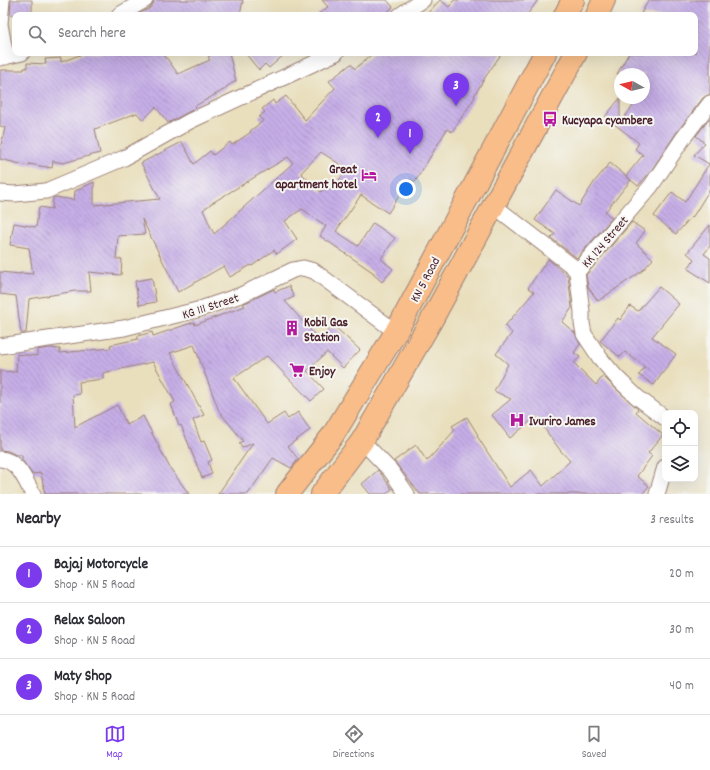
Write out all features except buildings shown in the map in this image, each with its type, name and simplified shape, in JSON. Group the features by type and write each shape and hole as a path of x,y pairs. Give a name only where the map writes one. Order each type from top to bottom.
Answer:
{"highway":[{"path":"567,12 573,0"},
{"name":"KN 5 Road","path":"287,494 333,435 396,332 543,56"},
{"name":"KN 5 Road","path":"322,494 362,441 430,321 574,56"}],"street":[{"path":"2,0 0,24 3,58"},
{"path":"124,12 145,0"},
{"path":"405,12 423,0"},
{"path":"0,193 15,194 46,191 124,158 190,121 330,56"},
{"name":"KK 124 Street","path":"662,416 617,378 600,358 584,334 577,272 651,186 684,136 710,103"},
{"path":"493,205 572,266 577,272"},
{"name":"KG 111 Street","path":"0,346 124,328 197,310 241,295 293,270 303,268 314,271 396,332"},
{"path":"362,441 391,472 407,494"},
{"path":"0,459 7,460 17,466 33,494"},
{"path":"657,494 662,477"}],"place":[{"name":"Maty Shop","path":"456,106"},
{"name":"Kucyapa cyambere","path":"550,119"},
{"name":"Relax Saloon","path":"378,138"},
{"name":"Bajaj Motorcycle","path":"410,154"},
{"name":"Great apartment hotel","path":"369,175"},
{"name":"Kobil Gas Station","path":"292,328"},
{"name":"Enjoy","path":"297,370"},
{"name":"Ivuriro James","path":"517,420"}]}
